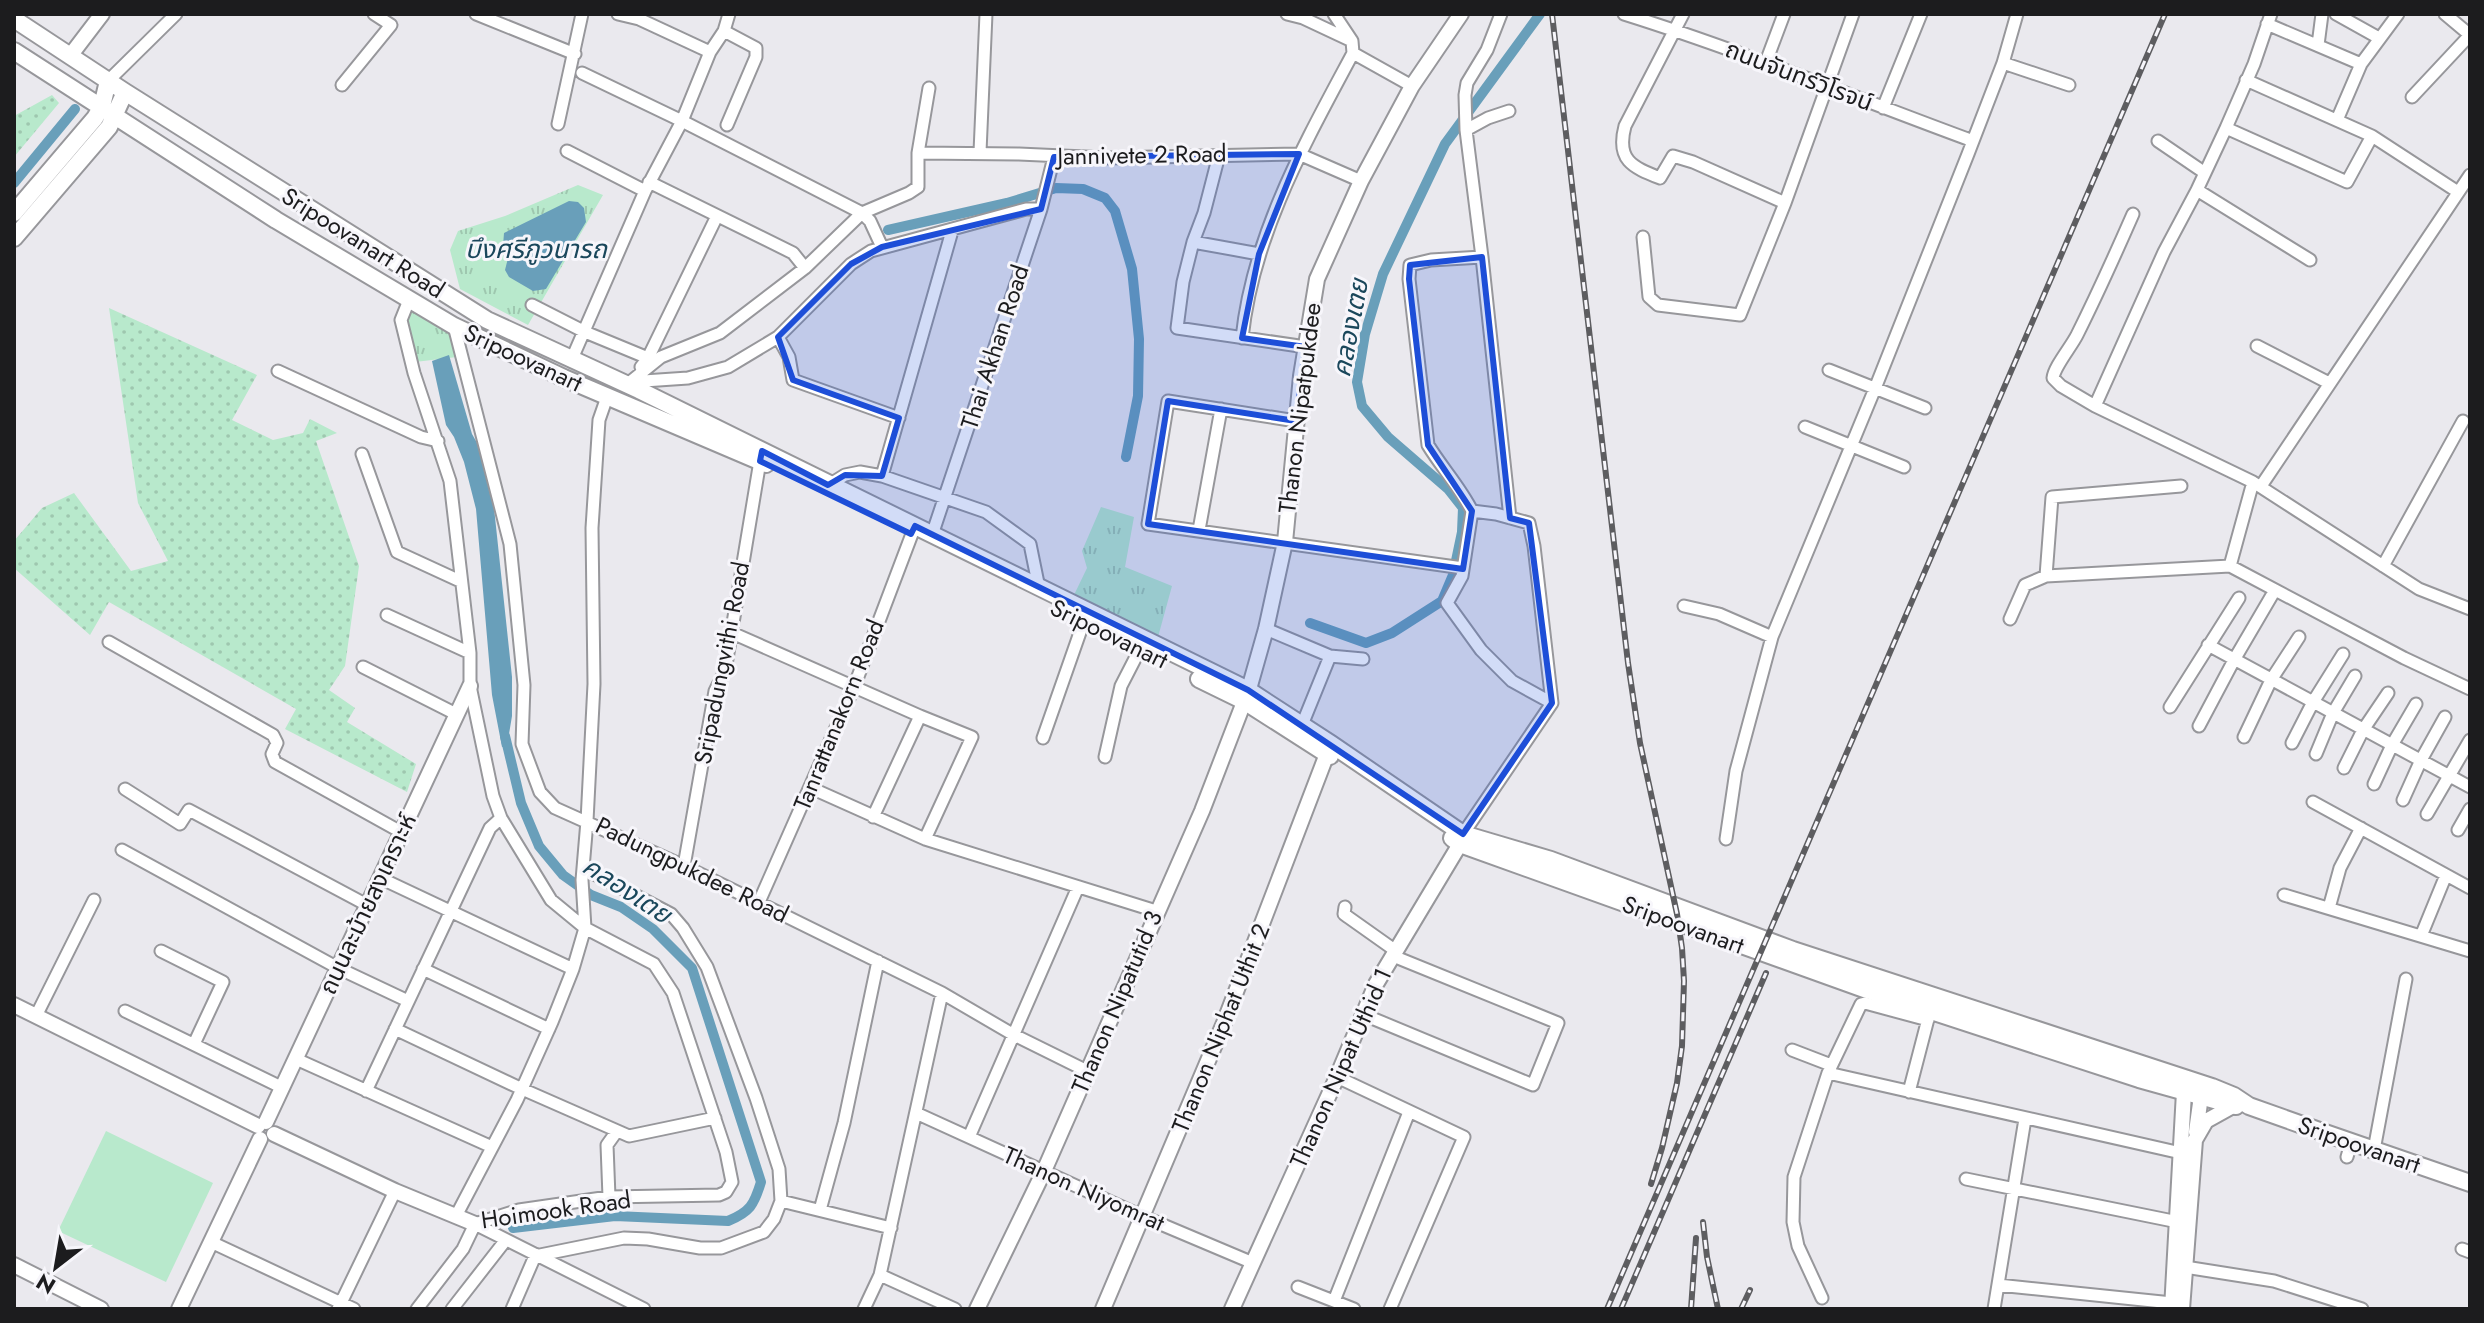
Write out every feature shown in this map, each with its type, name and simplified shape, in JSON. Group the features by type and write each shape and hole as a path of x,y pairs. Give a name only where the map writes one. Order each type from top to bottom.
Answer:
{"main road":[{"name":"Sripoovanart Road","path":"14,19 487,320 571,361 634,386"},
{"name":"Sripoovanart","path":"14,51 276,220 454,326 607,397 829,485 1084,621 1246,696 1461,839 1929,1015 2152,1082 2185,1086"},
{"path":"56,77 70,56"},
{"path":"14,238 109,127 108,81"},
{"path":"14,213 95,118 109,111 125,92"},
{"path":"564,378 571,361"},
{"name":"Sripoovanart","path":"634,386 761,456 1039,588 1302,725 1329,749"},
{"name":"Sripoovanart","path":"1461,839 1551,860 1793,950 2185,1086 2234,1096 2241,1106 2349,1150 2374,1150 2470,1183"}],"street":[{"path":"70,56 102,14"},
{"path":"108,81 176,14"},
{"path":"342,85 391,25 374,14"},
{"path":"476,14 575,54"},
{"path":"558,124 582,14"},
{"path":"618,14 639,19 710,52"},
{"path":"571,361 647,187 682,121 729,14"},
{"path":"980,152 986,14"},
{"path":"1287,14 1303,18 1412,86"},
{"path":"1334,14 1353,47"},
{"name":"Thanon Nipatpukdee","path":"1246,696 1266,629 1285,542 1296,421 1317,279 1361,181 1412,86 1461,14"},
{"path":"1501,14 1487,50 1466,89 1466,130 1510,518"},
{"name":"ถนนจันทร์วิโรจน์","path":"1624,14 1828,84 1973,141"},
{"path":"1683,14 1625,126 1622,140 1624,156 1633,167 1660,178 1673,156 1785,203"},
{"path":"1766,62 1784,14"},
{"path":"1643,237 1649,297 1658,305 1740,315 1785,203 1853,14"},
{"path":"1883,108 1921,14"},
{"path":"1726,839 1736,771 1772,637 1973,141 2003,63 2017,14"},
{"path":"2318,45 2322,14"},
{"path":"2336,14 2379,38"},
{"path":"2337,120 2361,64 2398,14"},
{"path":"2412,97 2470,35 2445,14"},
{"path":"2095,406 2164,252 2226,128 2254,64 2269,19 2361,64"},
{"path":"724,31 756,48 756,57 727,125"},
{"path":"1242,338 1245,305 1259,254 1299,154 1353,47"},
{"path":"2003,63 2069,85"},
{"path":"582,73 682,121 866,217 881,243"},
{"path":"2246,80 2372,136 2458,192"},
{"path":"634,386 661,357 720,333 866,217 918,187 918,153 929,88"},
{"path":"1466,130 1509,111"},
{"path":"2226,128 2347,182 2372,136"},
{"path":"2158,141 2205,173"},
{"path":"567,151 717,216 793,253 805,268"},
{"name":"Jannivete 2 Road","path":"918,153 980,152 1107,158 1299,154 1361,181"},
{"path":"1219,155 1183,282 1177,328 1306,347"},
{"name":"Thai Akhan Road","path":"932,535 1042,206 1054,157"},
{"path":"2230,566 2257,484 2470,175"},
{"path":"2197,190 2310,260"},
{"path":"634,386 688,378 728,367 778,337 851,264 881,243 952,231 1042,206"},
{"path":"2133,214 2076,336 2052,374 2053,378 2095,406 2257,484 2419,589 2470,609"},
{"path":"634,386 717,216"},
{"path":"882,476 952,231"},
{"path":"1193,242 1259,254"},
{"path":"1482,257 1431,260 1410,265 1428,445 1440,465 1461,489 1472,511 1462,576 1447,603 1481,650 1512,681 1552,703"},
{"name":"Hoimook Road","path":"14,1005 264,1130 479,1226 519,1210 609,1197 719,1195 726,1192 732,1182 731,1169 673,993 654,964 551,900 501,818 493,796 470,686 470,653 450,481 414,373 401,320 409,300"},
{"path":"532,305 585,332 648,358"},
{"path":"454,326 510,544 524,685 522,744 540,792 555,808 587,821 582,874 585,923 573,969 522,1089 456,1216"},
{"path":"778,337 789,357 793,380 899,418"},
{"path":"2257,346 2329,383"},
{"path":"1829,370 1876,386 1925,408"},
{"path":"278,371 421,437 438,441"},
{"name":"Padungpukdee Road","path":"607,397 599,420 592,528 594,684 587,821 878,961 1087,1071"},
{"path":"1296,421 1168,401 1148,524 1463,568"},
{"path":"1199,530 1221,409"},
{"path":"2383,566 2463,421"},
{"path":"1805,427 1904,467"},
{"path":"362,454 397,552 460,581"},
{"name":"Sripadungvithi Road","path":"684,866 715,691 725,671 761,456"},
{"path":"829,485 845,475 860,472 882,476 986,512 1030,544 1039,588"},
{"path":"2046,576 2052,497 2181,486"},
{"path":"1461,839 1552,703 1529,523 1472,511"},
{"name":"Tanrattanakorn Road","path":"759,902 854,687 913,530"},
{"path":"2010,619 2025,585 2046,576 2230,566 2404,658 2470,689"},
{"path":"2199,726 2275,590"},
{"path":"2170,707 2239,598"},
{"path":"1684,606 1719,614 1772,637"},
{"path":"387,615 470,653"},
{"path":"1043,738 1084,621"},
{"path":"1266,629 1330,656 1363,659"},
{"path":"730,632 972,737 925,839"},
{"path":"2244,737 2271,680 2299,637"},
{"path":"109,642 273,735 277,743 272,754 275,762 401,832"},
{"path":"2208,645 2470,787"},
{"path":"1105,757 1121,686 1140,649"},
{"path":"2292,743 2343,654"},
{"path":"1302,725 1330,656"},
{"path":"363,667 456,714"},
{"path":"2316,754 2333,713 2355,676"},
{"name":"ถนนละม้ายสงเคราะห์","path":"179,1309 470,686"},
{"path":"2344,768 2363,730 2388,693"},
{"name":"Thanon Nipatutid 3","path":"977,1309 1044,1171 1202,811 1246,696"},
{"path":"2374,784 2416,704"},
{"path":"873,817 920,716"},
{"path":"2403,800 2445,717"},
{"path":"2427,814 2470,740"},
{"name":"Thanon Niphat Uthit 2","path":"1103,1309 1224,1023 1329,749"},
{"path":"811,788 925,839 1156,911"},
{"path":"125,789 180,824 189,810 367,905"},
{"path":"2313,802 2470,888"},
{"path":"2458,830 2470,809"},
{"path":"366,1091 490,828 501,818"},
{"path":"2329,908 2340,868 2361,828"},
{"name":"Thanon Nipat Uthid 1","path":"1232,1309 1376,984 1461,839"},
{"path":"122,850 338,968 408,1001"},
{"path":"535,1256 624,1238 721,1248 764,1232 774,1219 781,1201 779,1169 707,967 671,914 582,874"},
{"path":"2421,936 2446,875"},
{"path":"380,878 573,969"},
{"path":"969,1137 1078,887"},
{"path":"2284,895 2470,951"},
{"path":"36,1016 94,900"},
{"path":"1345,907 1344,914 1394,954 1558,1023 1533,1085 1362,1014"},
{"path":"161,951 223,982 194,1044"},
{"path":"820,1210 844,1123 878,961"},
{"path":"423,969 549,1029"},
{"path":"2374,1150 2406,979"},
{"path":"864,1309 880,1275 942,993"},
{"path":"1822,1298 1798,1246 1793,1222 1794,1182 1829,1069 1861,1004 1929,1015 1909,1092"},
{"path":"125,1011 283,1088"},
{"path":"395,1029 629,1136 715,1118"},
{"path":"1792,1050 1829,1069 1909,1092 2025,1119 2187,1148"},
{"path":"296,1059 492,1147"},
{"path":"1337,1077 1464,1137 1390,1309"},
{"path":"2152,1082 2174,1100 2187,1148"},
{"path":"2175,1307 2185,1267 2185,1086"},
{"path":"2175,1307 2178,1222 2187,1148 2203,1091"},
{"path":"2187,1148 2206,1121 2241,1106"},
{"path":"1334,1301 1409,1112"},
{"name":"Thanon Niyomrat","path":"916,1113 1253,1263"},
{"path":"1994,1309 2025,1119"},
{"path":"609,1197 607,1145 617,1131"},
{"path":"1966,1179 2178,1222"},
{"path":"340,1306 395,1191"},
{"path":"781,1201 891,1228"},
{"path":"417,1309 479,1226 638,1308"},
{"path":"452,1309 504,1240"},
{"path":"211,1242 340,1306 354,1309"},
{"path":"512,1309 535,1256"},
{"path":"14,1265 101,1309"},
{"path":"2185,1267 2274,1281 2362,1309"},
{"path":"14,1273 88,1309"},
{"path":"880,1275 955,1309"},
{"path":"1998,1285 2175,1307"},
{"path":"1298,1287 1354,1309"}],"highlighted area":[{"path":"1299,154 1259,254 1242,338 1306,347 1296,421 1168,401 1148,524 1463,569 1472,511 1428,445 1409,279 1410,265 1482,257 1510,518 1529,523 1552,703 1463,834 1248,690 915,526 911,534 760,461 762,451 828,485 845,475 882,476 899,418 793,380 778,337 851,264 882,247 1041,209 1054,157"}],"green space":[{"path":"52,95 59,103 14,157 14,116"},
{"path":"578,185 603,195 528,325 460,289 450,250 458,231 505,216"},
{"path":"411,304 454,326 457,357 415,362 404,321"},
{"path":"109,308 257,375 232,420 273,440 303,433 310,419 337,433 316,441 359,566 345,666 329,690 355,708 347,722 416,764 407,792 285,729 296,709 109,602 90,635 14,568 14,541 42,508 74,493 131,571 168,561 138,503"},
{"path":"1101,507 1134,517 1125,567 1172,586 1158,637 1074,595 1087,568 1082,551"},
{"path":"106,1131 213,1183 166,1282 58,1231"}],"water":[{"name":"บึงศรีภูวนารถ","path":"569,201 578,202 584,208 586,222 546,289 533,291 509,277 505,270 508,258 503,246 504,233"},
{"path":"449,355 492,489 512,677 511,745 502,747 492,695 476,509 464,462 446,425 432,361"}],"waterway":[{"name":"คลองเตย","path":"1310,623 1366,643 1392,633 1442,601 1453,575 1462,532 1463,508 1448,489 1388,437 1362,406 1357,382 1365,334 1383,274 1445,144 1540,14"},
{"path":"14,183 75,109"},
{"name":"คลองเตย","path":"888,230 1007,203 1056,188 1083,189 1105,198 1115,211 1132,269 1139,339 1138,396 1126,457"},
{"name":"คลองเตย","path":"505,736 521,803 539,846 563,875 591,895 621,907 653,929 692,968 761,1182 750,1207 728,1221 615,1216 513,1228"}],"railway":[{"path":"1552,14 1628,663 1640,743 1682,948 1682,1046 1677,1083 1651,1184"},
{"path":"1607,1309 2165,14"},
{"path":"1621,1309 1766,973"},
{"path":"1703,1222 1718,1309"},
{"path":"1691,1309 1696,1238"},
{"path":"1741,1309 1750,1290"}]}
